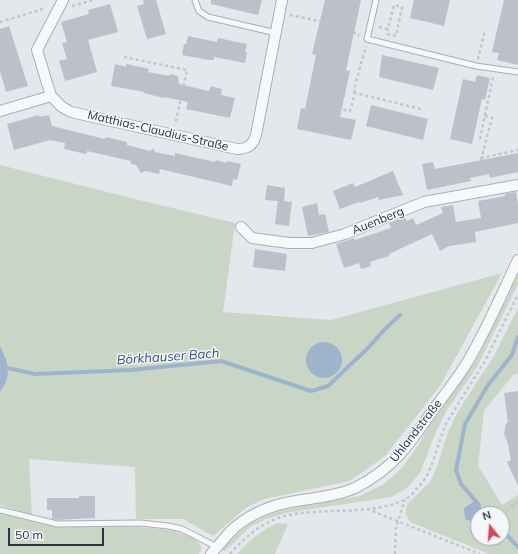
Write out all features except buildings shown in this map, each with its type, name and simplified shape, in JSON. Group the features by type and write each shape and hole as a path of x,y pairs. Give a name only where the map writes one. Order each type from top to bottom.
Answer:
{"street":[{"name":"Matthias-Claudius-Straße","path":"51,96 62,107 71,112 237,149 245,149 254,142 282,0"},
{"path":"0,111 51,96 37,50 62,2"},
{"name":"Auenberg","path":"241,227 252,238 289,243 312,243 352,231 424,202 518,185"},
{"name":"Uhlandstraße","path":"214,551 229,532 239,524 262,511 273,506 289,502 346,491 372,479 389,466 408,445 468,361 518,260"}],"lane":[{"path":"195,0 199,11 208,17 276,32"},
{"path":"376,0 368,39 476,66 518,72"},
{"path":"0,510 57,524 141,523 168,526 182,529 214,551"}],"path":[{"path":"0,22 62,2 70,6 93,0"},
{"path":"394,5 402,7 396,36 387,34 388,29 394,5"},
{"path":"280,13 348,27 359,36 368,39 354,89 355,93 350,111 308,102"},
{"path":"370,27 388,29"},
{"path":"476,66 485,30"},
{"path":"124,57 187,70 174,134"},
{"path":"480,139 495,69"},
{"path":"355,93 421,109"},
{"path":"485,116 492,118 481,159 518,150"},
{"path":"230,554 247,535 279,518 292,514 367,509 405,500 422,484 427,476 447,422 486,359 518,294"},
{"path":"395,554 396,527 399,522 405,500"},
{"path":"367,509 480,554"}],"green space":[{"path":"0,165 235,223 223,312 331,320 502,273 440,386 385,456 350,481 264,499 247,507 213,536 183,519 136,519 135,467 29,459 32,515 0,505 0,392 2,390 6,356 0,346"},
{"path":"518,275 518,284 477,367 447,410 436,432 420,473 407,488 391,497 285,513 266,519 250,527 225,551 222,550 234,537 250,524 268,515 282,510 360,496 384,484 402,468 419,444 431,423 475,362"},
{"path":"518,308 518,374 513,375 484,411 478,465 502,505 518,495 518,554 489,554 410,522 406,514 408,503 430,482 435,472 448,432 457,413 494,356"},
{"path":"0,513 57,527 136,527 178,532 193,539 202,548 199,554 0,554"},
{"path":"277,523 288,524 275,554 237,554 256,536"}],"water":[{"path":"328,342 337,347 341,353 341,367 337,373 328,378 320,378 311,373 307,367 306,356 311,347 317,343"},
{"path":"0,346 7,363 8,375 4,387 0,392"},
{"path":"475,501 480,506 470,506 470,521 465,519 464,508"}],"waterway":[{"name":"Börkhauser Bach","path":"0,369 8,368 35,374 131,370 221,361 311,391 328,386 400,315"},
{"path":"479,505 461,484 456,470 465,424 488,385 512,355 518,337"},
{"path":"510,538 518,547"}]}
